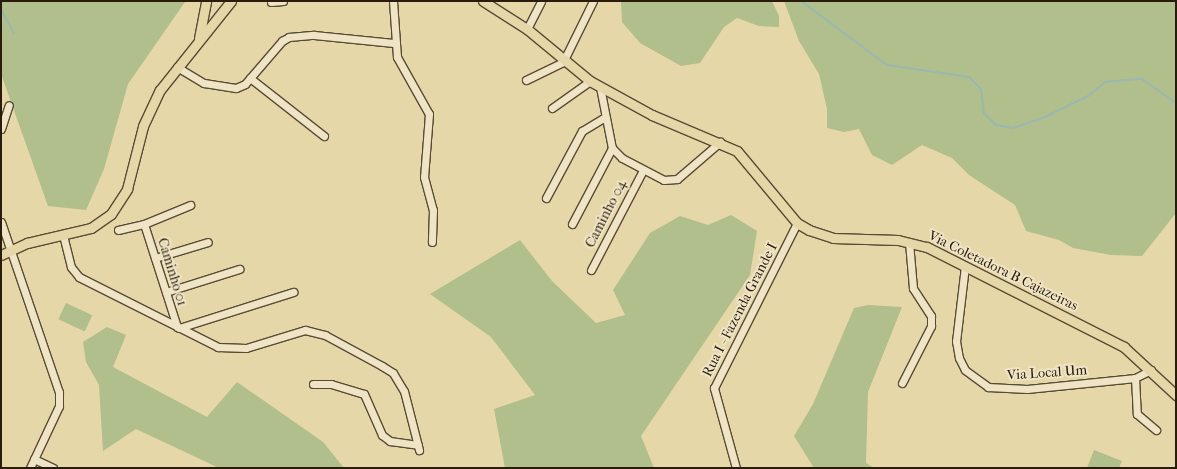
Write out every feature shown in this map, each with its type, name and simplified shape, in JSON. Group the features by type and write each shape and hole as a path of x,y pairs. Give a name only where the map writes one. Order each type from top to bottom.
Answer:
{"main road":[{"path":"198,41 206,1"},
{"path":"1,254 91,228 111,214 123,198 143,126 160,90 230,1"},
{"name":"Via Coletadora B Cajazeiras","path":"483,1 527,29 563,62 590,81 670,124 720,142 744,158 798,223 833,238 908,242 928,247 1114,341 1151,370 1176,395"}],"street":[{"path":"271,2 283,1"},
{"path":"393,1 394,43 403,72 429,114 424,177 432,210 432,242"},
{"path":"527,29 541,1"},
{"path":"526,80 563,62 593,1"},
{"path":"177,67 204,83 220,87 241,86 282,41 289,37 314,36 394,43"},
{"path":"250,78 324,136"},
{"path":"552,108 590,81"},
{"path":"600,87 612,148 622,158 664,180 677,179 720,142"},
{"path":"1,129 9,105"},
{"path":"546,198 582,131 605,117"},
{"name":"Caminho 04","path":"572,224 612,148"},
{"name":"Caminho 04","path":"591,270 643,170"},
{"path":"118,230 144,224 190,205"},
{"path":"1,222 59,392 59,406 30,468"},
{"name":"Rua I - Fazenda Grande I","path":"736,468 714,388 798,223"},
{"name":"Caminho 01","path":"144,224 178,328"},
{"path":"62,235 71,267 79,277 218,347 246,348 299,330 325,335 392,373 404,391 418,448 390,441 382,435 364,394 331,384 313,384"},
{"path":"155,258 208,242"},
{"path":"902,383 931,326 931,316 913,288 908,242"},
{"name":"Via Local Um","path":"965,266 956,341 964,370 988,387 1010,390 1134,378 1151,370"},
{"path":"166,292 239,270"},
{"path":"178,328 293,292"},
{"path":"1134,378 1137,414 1156,430"},
{"path":"34,459 53,468"}],"green space":[{"path":"1,1 185,2 128,84 104,169 86,210 48,206 1,74"},
{"path":"621,1 772,1 779,16 779,27 759,26 737,18 724,27 700,63 681,66 640,43 622,22"},
{"path":"784,1 1176,1 1176,213 1142,256 1111,255 1073,248 1059,240 1026,231 1015,205 969,175 952,158 922,145 892,165 872,155 859,129 844,132 827,128 827,109 819,74 799,41"},
{"path":"731,215 757,231 750,275 641,436 654,468 505,468 494,409 535,395 491,337 430,294 520,240 552,281 596,323 625,315 613,290 650,233 680,216 708,225"},
{"path":"66,303 92,315 85,332 58,319"},
{"path":"868,305 902,307 868,392 866,463 874,468 814,468 794,436 813,404 854,308"},
{"path":"107,327 126,335 113,367 207,417 237,382 323,442 344,468 219,468 136,429 103,451 99,385 86,362 83,342"},
{"path":"1094,450 1122,461 1119,468 1087,468"}],"waterway":[{"path":"801,1 887,65 969,77 981,89 984,113 996,125 1013,128 1047,116 1088,96 1105,82 1142,79 1176,103"},
{"path":"1,9 14,33"}]}
